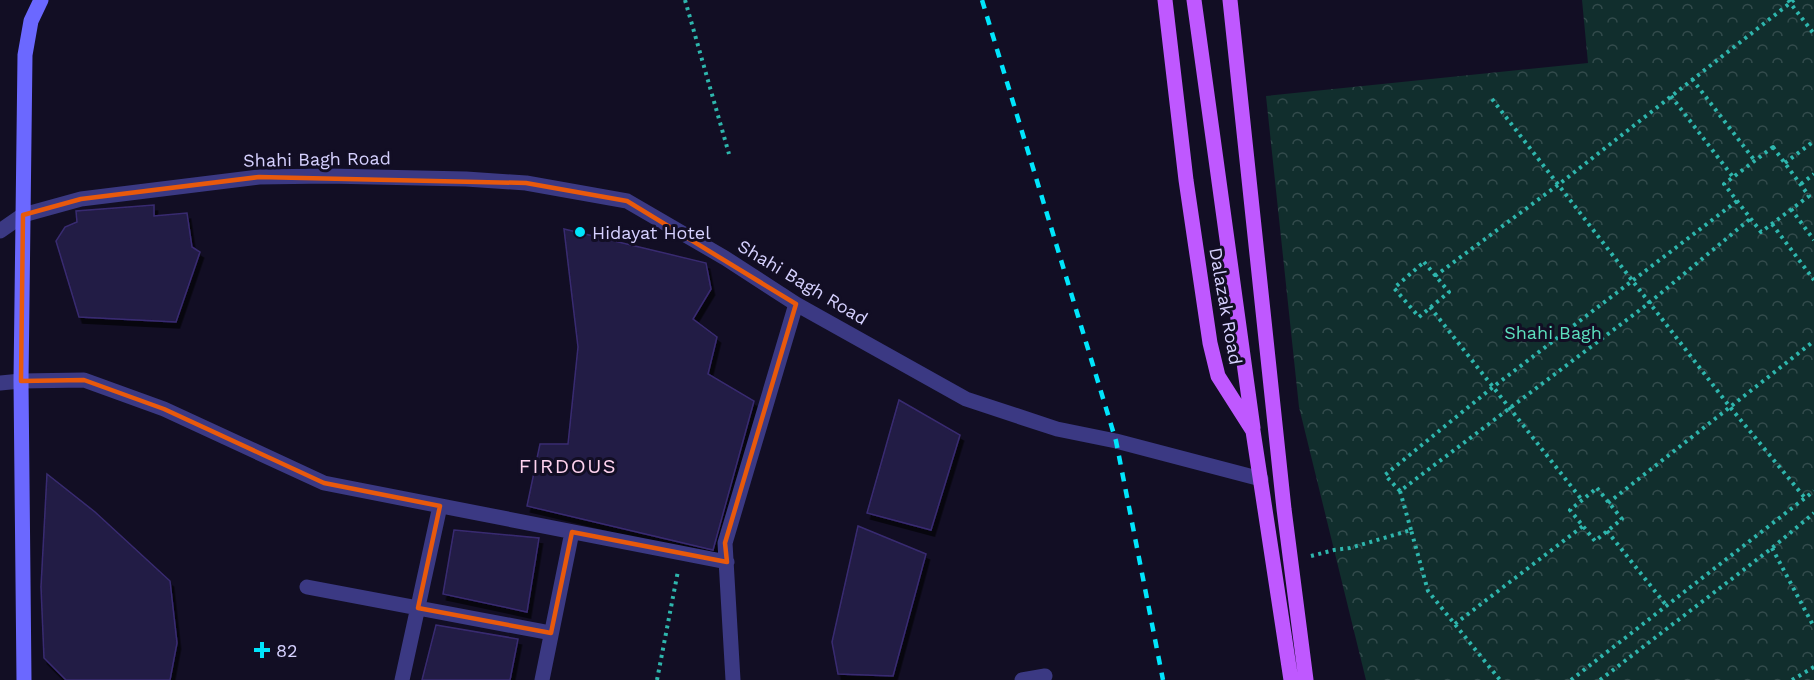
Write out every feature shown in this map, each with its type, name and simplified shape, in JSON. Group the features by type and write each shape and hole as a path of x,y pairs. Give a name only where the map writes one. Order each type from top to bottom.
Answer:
{"main road":[{"name":"Dalazak Road","path":"1165,0 1186,180 1210,343 1218,376 1253,431 1291,680"},
{"path":"1194,0 1253,431"},
{"name":"Dalazak Road","path":"1230,0 1275,432 1306,680"}],"street":[{"path":"24,680 21,381 25,55 31,21 40,1"},
{"name":"Shahi Bagh Road","path":"0,231 23,215 81,199 259,177 454,178 526,183 627,201 725,258 796,304 966,399 1057,429 1116,441 1260,479"},
{"path":"733,680 725,543 796,304"},
{"path":"0,383 84,380 164,409 324,483 727,562"},
{"path":"402,680 440,506"},
{"path":"542,680 572,532"},
{"path":"307,587 551,633"},
{"path":"1023,680 1045,676"}],"path":[{"path":"685,0 729,154"},
{"path":"1435,276 1558,185 1791,1 1814,34"},
{"path":"1692,80 1755,161"},
{"path":"1671,96 1733,177"},
{"path":"1492,99 1649,303 1805,498"},
{"path":"1785,163 1814,141"},
{"path":"1773,147 1785,163 1809,196 1761,232 1724,184 1773,147"},
{"path":"1801,184 1814,174"},
{"path":"1500,680 1428,591 1400,491 1385,475 1493,387 1737,201"},
{"path":"1791,209 1814,240"},
{"path":"1400,491 1649,303 1750,219"},
{"path":"1772,224 1814,280"},
{"path":"1424,262 1435,276 1449,292 1419,317 1394,288 1424,262"},
{"path":"1430,307 1582,500"},
{"path":"1608,503 1814,341"},
{"path":"1597,488 1622,519 1594,541 1570,510 1582,500 1597,488"},
{"path":"1571,680 1814,491"},
{"path":"1600,680 1814,513"},
{"path":"1455,624 1583,526"},
{"path":"1292,562 1411,530"},
{"path":"1607,531 1666,605"},
{"path":"1772,548 1814,627"},
{"path":"657,680 682,553"},
{"path":"1792,680 1814,667"}],"highlighted area":[{"path":"259,177 526,183 627,201 796,304 725,543 727,562 572,532 551,633 418,608 440,506 324,483 164,409 84,380 21,381 23,215 81,199"}],"green space":[{"name":"Shahi Bagh","path":"1582,0 1814,0 1814,680 1366,680 1299,407 1266,96 1588,63"}],"building":[{"path":"154,205 154,216 187,213 192,247 200,252 176,322 79,317 56,241 65,227 77,222 76,211"},
{"path":"564,229 706,263 711,289 693,319 717,337 708,374 754,401 713,550 527,506 540,444 568,444 578,347"},
{"path":"899,400 960,435 931,530 867,513"},
{"path":"47,474 95,512 170,581 177,643 170,680 66,680 44,658 41,587"},
{"path":"858,526 926,554 893,676 838,674 832,642"},
{"path":"454,530 539,538 527,612 443,594"},
{"path":"436,625 518,639 510,680 422,680"}],"railway":[{"path":"982,0 1116,441 1163,680"}],"place":[{"name":"Hidayat Hotel","path":"580,232"},
{"name":"82","path":"262,650"}],"district":[{"name":"FIRDOUS","path":"568,466"}]}
